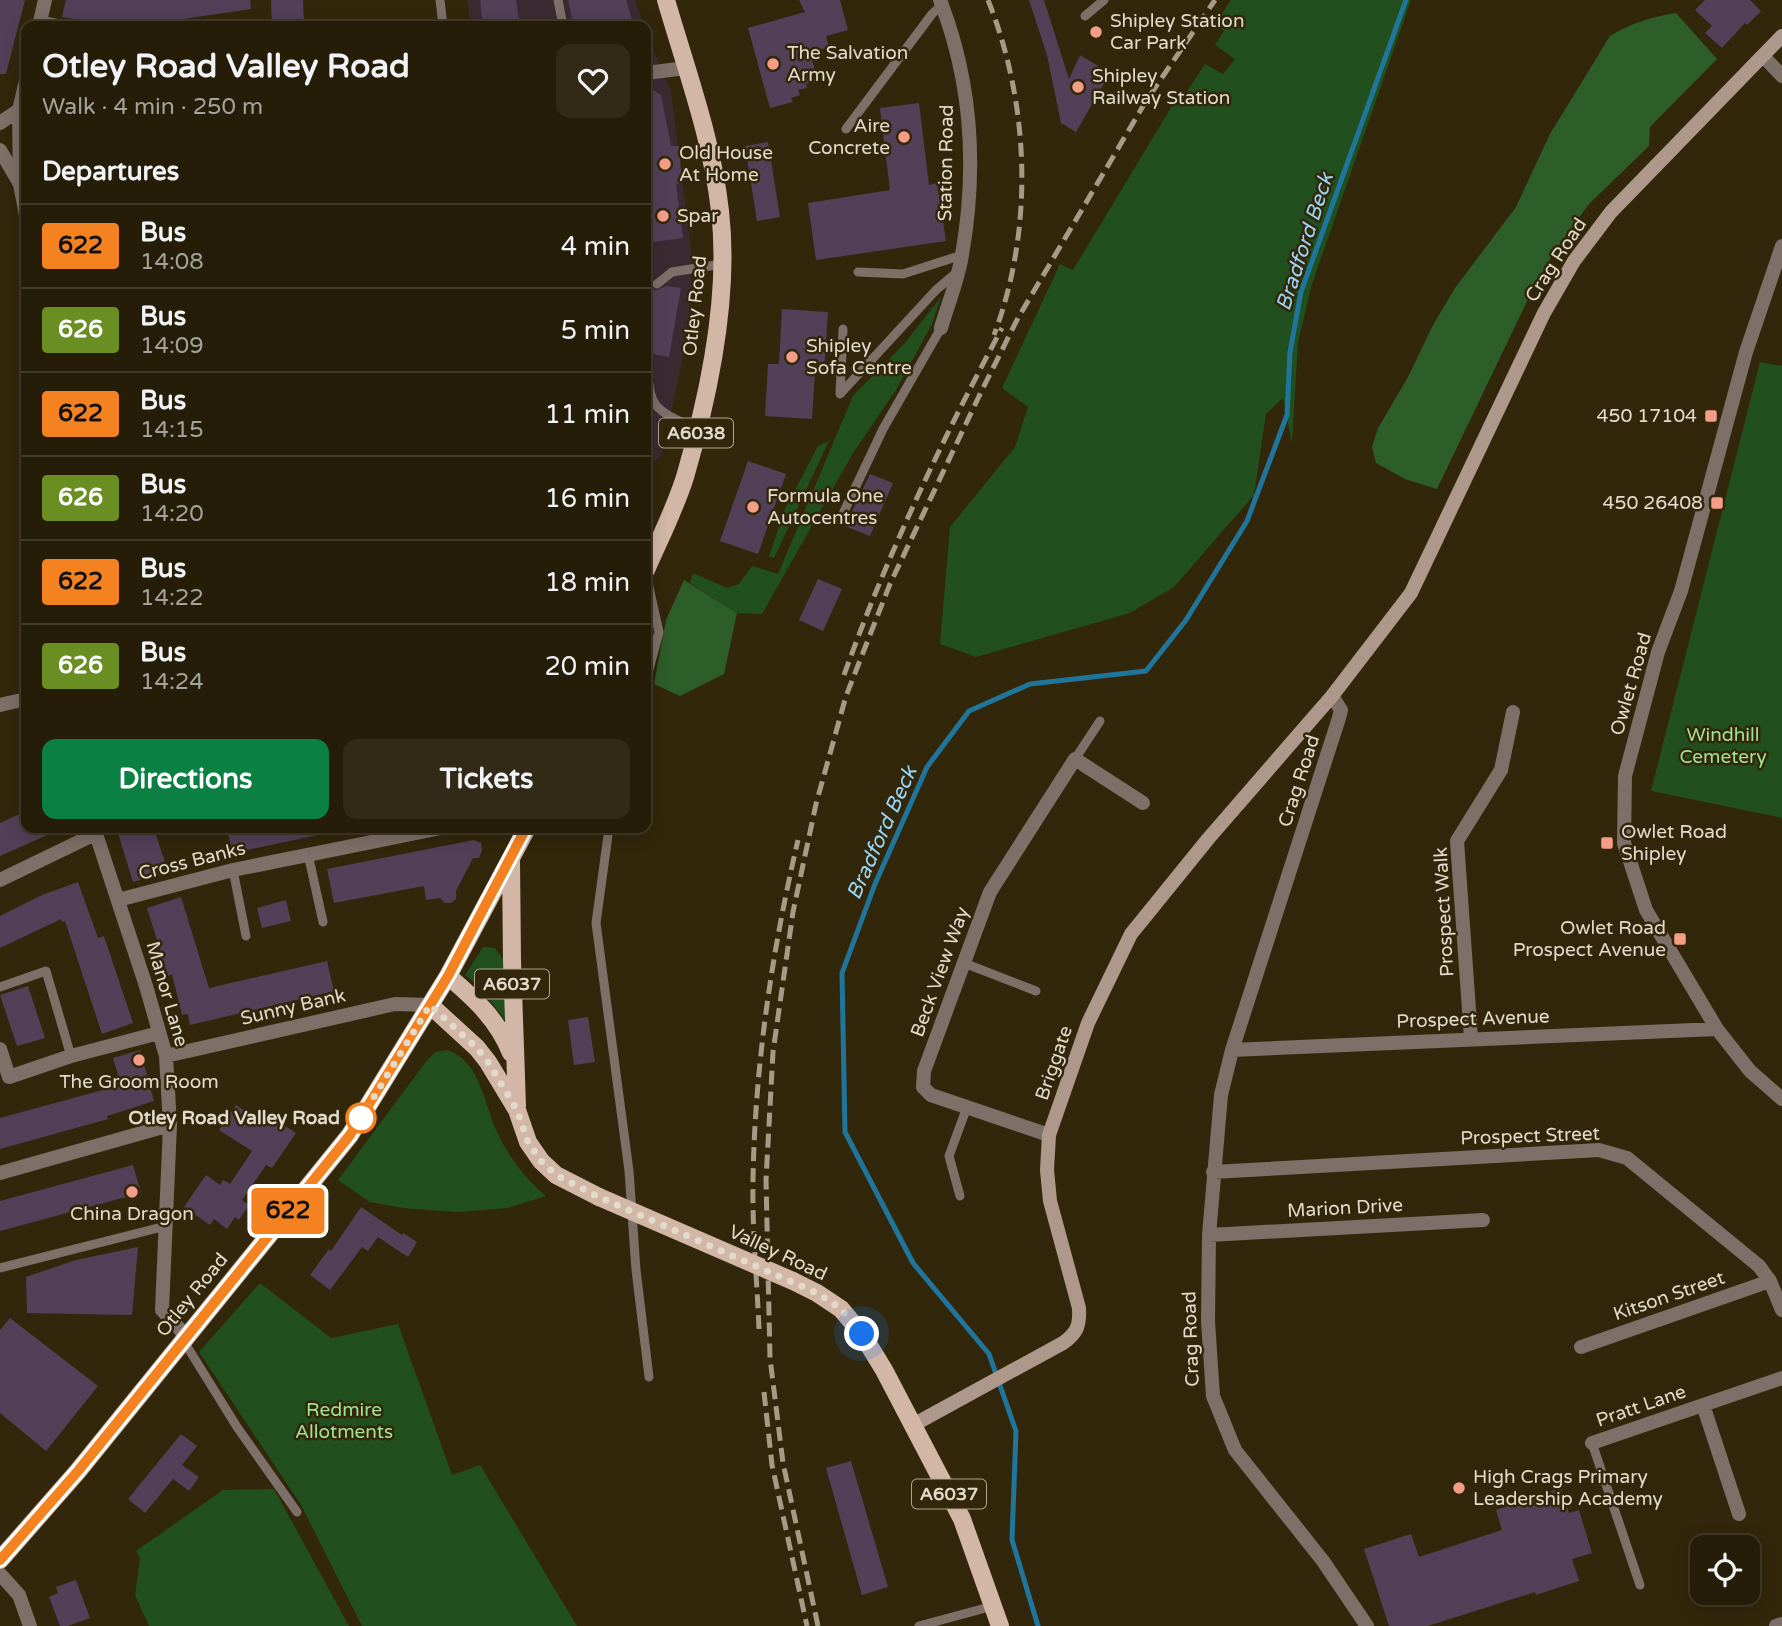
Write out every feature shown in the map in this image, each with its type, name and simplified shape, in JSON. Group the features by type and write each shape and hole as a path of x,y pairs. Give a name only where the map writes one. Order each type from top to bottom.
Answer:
{"main road":[{"name":"Otley Road","path":"653,535 684,480 704,402 718,323 723,239 704,129 666,0"},
{"name":"Crag Road","path":"1332,696 1411,593 1544,313 1574,261 1611,212 1782,36"},
{"name":"Briggate","path":"913,1425 1063,1343 1074,1335 1080,1325 1079,1308 1050,1201 1047,1170 1049,1135 1088,1023 1131,934 1208,839 1332,696"},
{"name":"Otley Road","path":"0,1560 78,1471 350,1135 448,976 524,833"},
{"name":"Valley Road","path":"511,859 517,1110"},
{"name":"Valley Road","path":"448,976 493,1019 504,1036 516,1065"},
{"name":"Valley Road","path":"430,1005 482,1055 517,1110 528,1142 541,1161 556,1175 599,1197 793,1281 841,1309 862,1334 962,1519 1000,1626"}],"street":[{"path":"40,21 45,0"},
{"name":"Station Road","path":"941,2 958,52 970,128 969,192 962,255 941,328"},
{"path":"1763,56 1782,76"},
{"path":"651,72 686,68"},
{"path":"21,102 21,189"},
{"path":"0,123 19,110"},
{"path":"0,150 20,184"},
{"name":"Owlet Road","path":"1782,246 1746,352 1681,591 1658,652 1625,775 1624,842 1646,910 1717,1029 1751,1071 1782,1099"},
{"name":"Crag Road","path":"1332,696 1341,710 1339,718 1232,1050 1221,1095 1209,1235 1208,1321 1213,1396 1235,1450 1323,1561 1367,1626"},
{"path":"0,705 21,700"},
{"name":"Prospect Walk","path":"1471,1038 1457,841 1500,770 1513,712"},
{"path":"1075,759 1143,803"},
{"name":"Beck View Way","path":"1049,1135 931,1095 923,1087 923,1071 990,892 1075,759"},
{"path":"0,880 91,833"},
{"name":"Manor Lane","path":"96,833 166,1056 170,1125 162,1310 184,1338"},
{"name":"Cross Banks","path":"118,900 233,870 415,833"},
{"name":"Sunny Bank","path":"166,1056 395,1004 430,1005"},
{"name":"Prospect Avenue","path":"1232,1050 1717,1029"},
{"path":"0,1049 5,1078 71,1056 159,1033"},
{"path":"0,1173 170,1125"},
{"name":"Prospect Street","path":"1213,1172 1599,1150 1627,1158 1759,1266 1770,1281 1782,1310"},
{"name":"Marion Drive","path":"1209,1235 1483,1220"},
{"name":"Kitson Street","path":"1581,1348 1770,1281"},
{"name":"Pratt Lane","path":"1592,1443 1782,1378"},
{"name":"Pratt Lane","path":"1703,1405 1739,1514"},
{"path":"0,1574 19,1595 30,1626"},
{"path":"1776,1626 1782,1624"}],"lane":[{"path":"440,0 442,21"},
{"path":"558,0 562,21"},
{"path":"1085,16 1104,0"},
{"path":"846,129 941,2"},
{"path":"859,272 903,274 962,255"},
{"path":"657,284 672,272 722,264"},
{"path":"843,330 840,394 936,290 958,271"},
{"path":"840,520 883,429 941,328"},
{"path":"651,399 664,414 697,429"},
{"path":"651,595 659,632 651,662"},
{"path":"1075,759 1100,721"},
{"path":"608,833 596,923 629,1171 636,1270 649,1377"},
{"path":"308,854 323,922"},
{"path":"233,870 246,936"},
{"path":"964,963 1036,991"},
{"path":"0,987 46,971 71,1056"},
{"path":"960,1196 949,1156 967,1107"},
{"path":"0,1268 166,1226"},
{"path":"184,1338 237,1427 297,1512"},
{"path":"1592,1443 1640,1585"},
{"path":"919,1626 993,1606"}],"shaded area":[{"path":"467,0 635,0 642,21 470,21"},
{"path":"651,43 671,92 692,258 686,342 661,456 651,465"}],"green space":[{"path":"1231,0 1411,0 1312,284 1298,342 1292,443 1283,398 1266,414 1254,495 1174,587 1130,613 976,657 940,644 950,527 1015,447 1028,407 1002,388 1060,264 1073,270 1175,101 1180,102 1205,64 1223,74 1235,59 1215,45 1224,31 1214,25"},
{"path":"1676,13 1717,59 1650,127 1649,146 1589,204 1554,252 1531,293 1437,489 1405,479 1376,463 1372,447 1378,428 1408,377 1433,325 1455,288 1516,207 1550,134 1610,36 1642,21"},
{"path":"941,297 932,324 896,390 853,453 762,614 737,613 690,583 693,573 727,588 739,584 752,566 778,574 853,396 904,344"},
{"name":"Windhill Cemetery","path":"1760,362 1782,366 1782,818 1651,791"},
{"path":"829,441 774,558 769,556 785,509 818,446"},
{"path":"684,580 737,613 724,674 680,696 654,684 666,620"},
{"path":"483,947 495,948 503,959 506,1021 478,985 465,975"},
{"path":"447,1050 468,1064 481,1087 504,1145 520,1169 546,1196 507,1208 457,1212 403,1208 370,1202 338,1180 428,1059 436,1052"},
{"name":"Redmire Allotments","path":"260,1283 331,1338 398,1324 452,1475 480,1465 577,1626 362,1626 301,1505 199,1352"},
{"path":"274,1489 349,1626 149,1626 135,1595 140,1558 136,1551 223,1490"}],"building":[{"path":"0,0 25,0 6,74 0,74"},
{"path":"66,0 250,0 251,9 177,21 88,21 62,17"},
{"path":"271,0 303,0 304,21 272,21"},
{"path":"480,0 516,0 519,21 482,21"},
{"path":"568,0 626,0 632,21 573,21"},
{"path":"799,0 840,0 848,30 826,36 829,47 810,53 818,80 806,84 807,88 798,90 800,95 791,98 793,102 770,108 748,28 805,12"},
{"name":"Shipley Railway Station","path":"1029,0 1044,0 1069,79 1080,55 1110,73 1076,132 1061,123 1047,55"},
{"path":"1705,0 1750,0 1761,11 1747,25 1745,23 1722,48 1705,33 1712,26 1695,10"},
{"path":"651,88 661,95 671,146 679,146 682,183 676,184 683,238 651,242"},
{"path":"919,103 929,185 937,183 946,241 816,260 808,203 890,190 880,108"},
{"path":"768,142 780,217 757,221 745,146"},
{"path":"651,285 655,291 666,286 681,288 669,357 653,354"},
{"path":"782,309 828,312 824,372 815,371 812,419 765,416 768,364 779,364"},
{"name":"Formula One Autocentres","path":"748,461 786,474 758,554 720,541"},
{"path":"870,474 893,483 870,536 845,526"},
{"path":"818,579 842,589 823,631 799,620"},
{"path":"21,813 21,833 52,833 0,856 0,823"},
{"path":"118,833 156,833 168,872 133,882"},
{"path":"228,833 318,833 318,835 232,853"},
{"path":"474,840 481,843 482,850 479,858 473,858 456,891 456,899 451,903 445,903 440,898 426,900 424,886 334,903 327,869"},
{"path":"78,882 98,938 104,936 133,1023 102,1034 65,921 62,922 61,919 0,948 0,916 42,895"},
{"path":"181,897 209,988 327,961 334,991 190,1025 188,1014 182,1015 172,974 168,976 147,908"},
{"path":"286,900 291,921 262,928 257,908"},
{"path":"28,986 45,1038 17,1046 0,995"},
{"path":"588,1017 595,1062 574,1065 568,1020"},
{"path":"140,1050 154,1101 107,1116 108,1119 0,1149 0,1118 121,1085 113,1058"},
{"path":"236,1105 264,1124 269,1116 296,1133 272,1168 266,1165 242,1200 249,1205 239,1220 235,1217 227,1229 214,1219 210,1225 184,1207 206,1175 220,1185 223,1180 230,1184 252,1151 219,1130"},
{"path":"133,1165 141,1193 0,1231 0,1201"},
{"path":"361,1207 417,1242 408,1257 378,1237 368,1251 362,1247 330,1290 310,1275 329,1249 331,1251"},
{"path":"138,1247 132,1315 27,1313 26,1277 76,1260"},
{"path":"10,1318 98,1386 46,1451 0,1413 0,1330"},
{"path":"181,1434 197,1446 182,1465 199,1477 189,1491 173,1479 145,1513 128,1499"},
{"path":"851,1461 888,1587 862,1595 826,1468"},
{"path":"1561,1488 1569,1513 1579,1510 1592,1553 1572,1559 1579,1581 1428,1626 1389,1626 1364,1549 1411,1534 1419,1557 1502,1530 1496,1510"},
{"path":"76,1580 90,1618 60,1626 49,1597 58,1593 56,1587"}],"waterway":[{"name":"Bradford Beck","path":"1038,1626 1012,1540 1016,1431 989,1354 913,1263 845,1132 842,973 875,884 927,767 969,711 1030,684 1146,671 1186,620 1247,521 1287,415 1290,352 1301,292 1406,0"}],"railway":[{"path":"988,0 1002,40 1012,82 1022,167 1016,253 994,335"},
{"path":"818,1626 783,1463 770,1358 766,1180 773,1052 793,912 816,804 846,696 890,584 981,392 1018,318 1146,101 1215,0"},
{"path":"844,675 878,586 917,499 1002,328"},
{"path":"759,1329 753,1198 757,1094 766,1008 798,840"},
{"path":"764,1392 772,1465 807,1626"}],"bus line":[{"name":"622","path":"0,1560 78,1471 350,1135 448,976 524,833"}],"place":[{"name":"Shipley Station Car Park","path":"1096,32"},
{"name":"The Salvation Army","path":"773,64"},
{"name":"Shipley Railway Station","path":"1078,87"},
{"name":"Aire Concrete","path":"904,137"},
{"name":"Old House At Home","path":"665,164"},
{"name":"Spar","path":"663,216"},
{"name":"Shipley Sofa Centre","path":"792,357"},
{"name":"450 17104","path":"1711,416"},
{"name":"450 26408","path":"1717,503"},
{"name":"Formula One Autocentres","path":"753,507"},
{"name":"Owlet Road Shipley","path":"1607,843"},
{"name":"Owlet Road Prospect Avenue","path":"1680,939"},
{"name":"The Groom Room","path":"139,1060"},
{"name":"Otley Road Valley Road","path":"361,1118"},
{"name":"China Dragon","path":"132,1192"},
{"name":"High Crags Primary Leadership Academy","path":"1459,1488"}],"route":[{"path":"361,1118 430,1005 477,1048 488,1062 517,1110 528,1142 541,1161 556,1175 599,1197 817,1293 841,1309 862,1334"}]}
